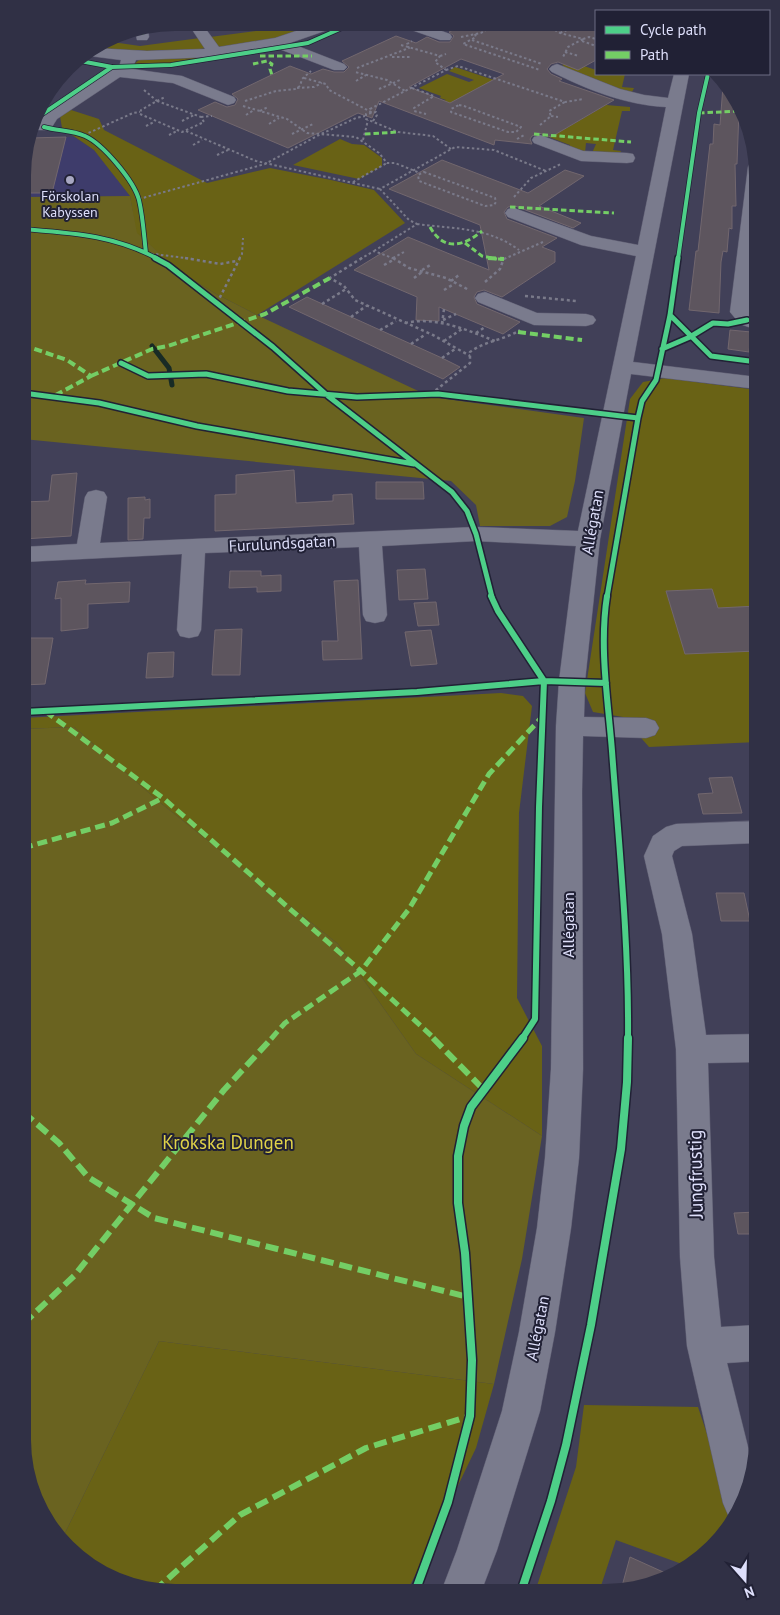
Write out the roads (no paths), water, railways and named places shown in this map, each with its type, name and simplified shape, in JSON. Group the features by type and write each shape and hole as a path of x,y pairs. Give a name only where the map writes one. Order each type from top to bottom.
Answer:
{"street":[{"path":"198,31 214,52"},
{"path":"99,53 131,56 214,52 275,42 309,31"},
{"path":"430,31 445,37"},
{"path":"275,42 345,69"},
{"path":"44,127 51,116 126,66 131,56"},
{"path":"557,69 572,77 641,100 675,103"},
{"path":"118,72 169,77 202,88 234,103"},
{"name":"Allégatan","path":"464,1584 477,1550 520,1411 537,1332 554,1228 562,1158 568,1069 569,726 572,681 588,539 681,75"},
{"path":"142,89 169,77"},
{"path":"53,98 63,100 79,98"},
{"path":"532,134 571,152 627,158"},
{"path":"514,207 543,224 602,245 646,252"},
{"path":"749,268 740,312 749,319"},
{"path":"485,291 525,315 586,320"},
{"path":"622,368 749,382"},
{"path":"88,551 96,497"},
{"name":"Furulundsgatan","path":"32,554 476,534 588,539"},
{"path":"370,538 375,615"},
{"path":"190,630 194,547"},
{"path":"569,726 646,728"},
{"name":"Jungfrustig","path":"740,1490 705,1346 697,1257 692,1049 677,934 658,856 663,844 676,836 748,832"},
{"path":"692,1049 748,1048"},
{"path":"705,1346 748,1344"}],"waterway":[{"path":"152,346 169,368 172,385"}],"place":[{"name":"Förskolan Kabyssen","path":"70,180"}],"park label":[{"name":"Krokska Dungen","path":"228,1142"}]}
